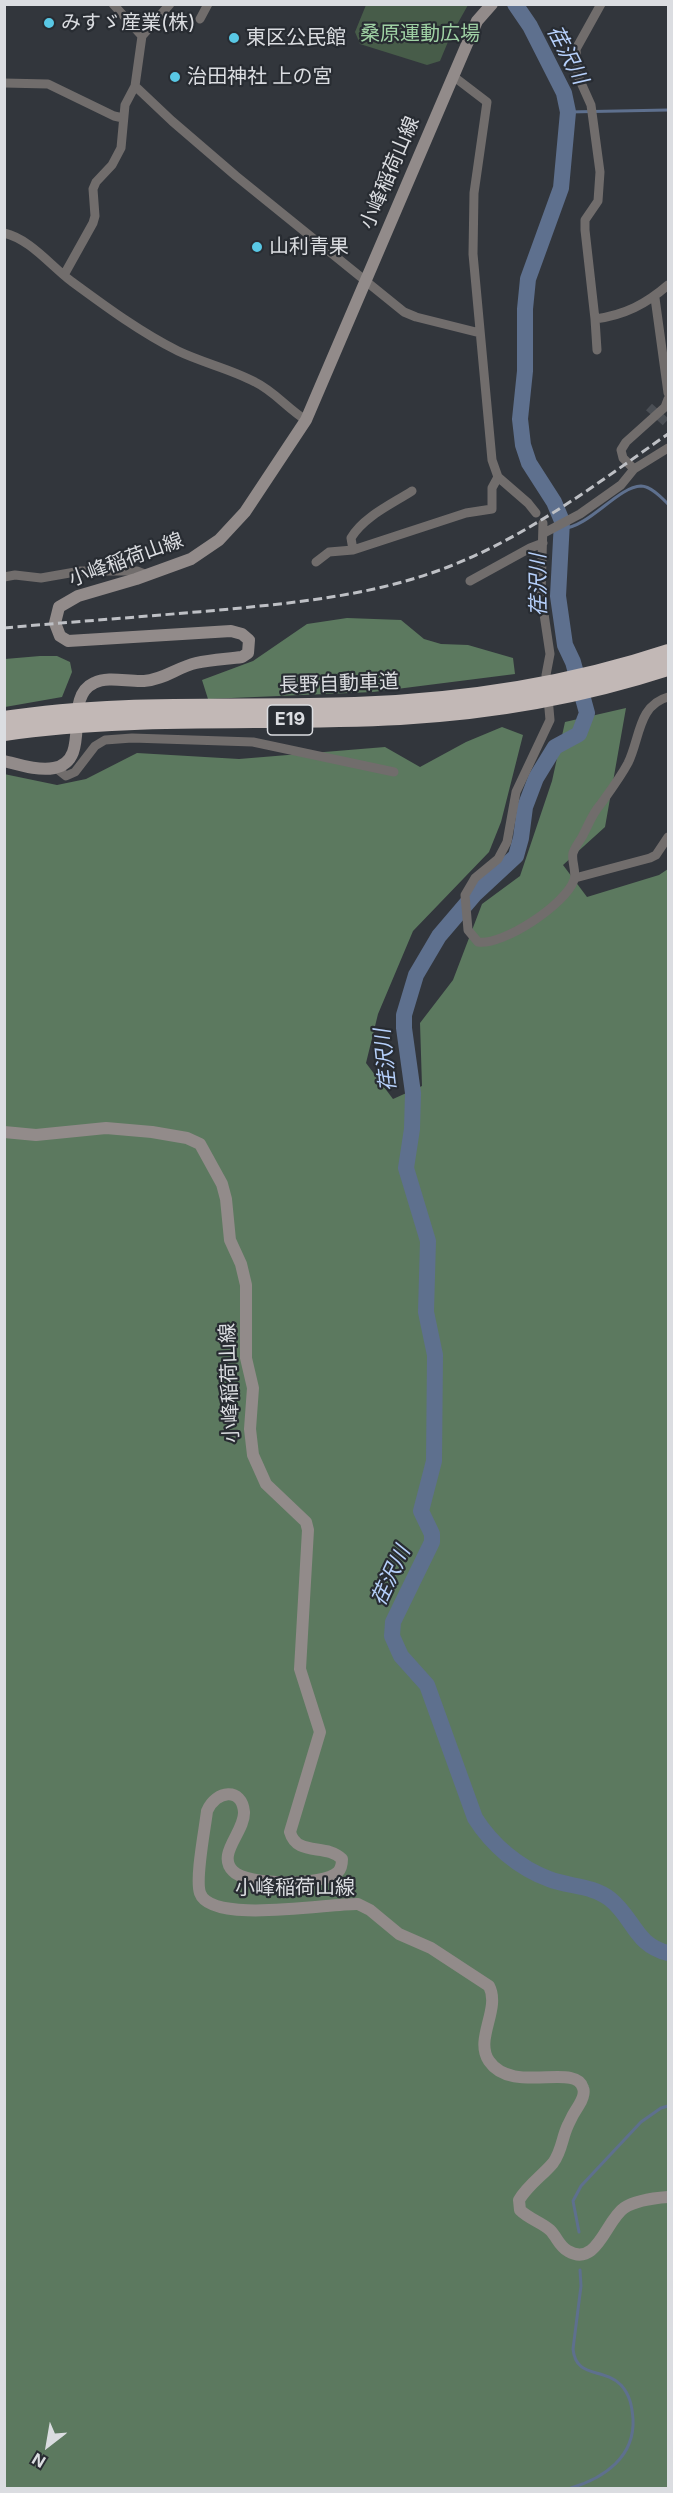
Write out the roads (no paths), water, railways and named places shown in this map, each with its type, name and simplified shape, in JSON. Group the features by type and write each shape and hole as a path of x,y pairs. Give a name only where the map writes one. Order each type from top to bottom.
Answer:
{"highway":[{"name":"長野自動車道","path":"612,677 669,652"},
{"name":"長野自動車道","path":"12,725 86,718 401,717 612,677 669,669"}],"main road":[{"name":"小峰稲荷山線","path":"56,768 73,753 76,743 78,703 86,688 93,683 102,680 145,681 195,664 242,657 248,653 249,640 242,634 231,631 68,641 60,636 56,623 59,607 78,596 191,559 219,540 245,512 297,438 306,420 477,21 492,4"},
{"path":"4,761 38,768 56,768"},
{"name":"小峰稲荷山線","path":"4,1132 36,1135 106,1128 187,1138 200,1144 206,1153 222,1184 226,1199 230,1240 241,1264 246,1285 246,1358 253,1388 250,1429 253,1455 266,1484 306,1522 308,1530 300,1669 320,1732 290,1832 292,1841 300,1847 336,1853 342,1859 342,1866 338,1873 324,1879 277,1882 237,1876 230,1869 228,1853 243,1821 244,1811 241,1803 235,1797 226,1794 211,1801 207,1811 199,1881 200,1893 206,1902 216,1907 275,1911 358,1904 370,1910 399,1934 431,1948 489,1986 494,1995 484,2045 487,2059 496,2069 508,2076 521,2078 572,2077 581,2082 584,2089 582,2099 567,2125 560,2150 553,2163 534,2180 519,2200 520,2210 527,2217 551,2231 561,2247 570,2253 590,2252 624,2208 639,2201 669,2197"}],"street":[{"path":"113,4 142,36"},
{"path":"63,275 93,223 95,216 93,189 96,182 112,165 121,148 125,105 135,86 142,36 170,4"},
{"path":"200,19 208,4"},
{"path":"597,350 585,220 599,194 600,172 591,105 578,76 576,49 601,4"},
{"path":"453,76 487,102 474,193 473,254 492,460 498,477 536,513"},
{"path":"4,83 48,84 114,116 123,118"},
{"path":"135,86 236,176 404,312 480,333"},
{"path":"4,232 22,240 107,308 152,337 180,352 253,380 306,420"},
{"path":"595,319 633,309 655,298 669,285"},
{"path":"655,298 669,393"},
{"path":"634,470 623,458 621,450 626,442 665,407 669,399"},
{"path":"470,581 530,548 545,532 571,519 621,485 634,470 669,448"},
{"path":"316,562 329,552 353,550 466,513 492,509 492,488 498,477"},
{"path":"353,550 351,538 354,532 374,515 412,491"},
{"path":"545,532 541,594 550,654 546,675 550,720 516,792 507,842 498,859 475,878 465,895 468,930 478,942 487,944 522,927 560,902 575,878 573,854 599,805 608,796 628,762 644,718 651,705 657,700 669,697"},
{"path":"4,577 15,575 41,578 81,571 137,571 147,575"},
{"path":"56,768 66,776 75,772 95,746 105,740 132,738 254,742 394,772"},
{"path":"575,878 650,858 656,855 669,837"}],"waterway":[{"name":"荏沢川","path":"515,4 530,26 564,93 568,112 561,188 528,279 525,309 525,371 520,419 523,445 529,463 554,502 562,521 558,596 565,645 573,662 587,713 579,734 555,747 536,778 525,807 516,856 474,895 439,936 416,975 404,1015 413,1093 412,1129 406,1168 428,1241 426,1312 435,1355 434,1461 421,1511 432,1534 432,1542 393,1622 392,1636 401,1656 427,1685 475,1818 482,1828 498,1846 527,1869 557,1882 603,1894 618,1906 648,1944 668,1953"},
{"path":"568,112 668,110"},
{"path":"561,529 582,522 632,488 641,486 649,488 668,504"},
{"path":"579,2232 573,2201 581,2186 641,2122 661,2108 668,2106"},
{"path":"571,2488 595,2478 615,2464 629,2444 633,2419 630,2401 621,2385 606,2376 585,2369 575,2358 573,2349 581,2286 580,2270"}],"tunnel":[{"path":"649,407 668,424"}],"railway":[{"path":"4,628 285,603 341,596 395,584 448,567 506,540 562,507 668,434"}],"place":[{"name":"みすゞ産業(株)","path":"49,23"},
{"name":"東区公民館","path":"234,38"},
{"name":"治田神社 上の宮","path":"175,77"},
{"name":"山利青果","path":"257,247"}],"park label":[{"name":"桑原運動広場","path":"420,34"}]}
